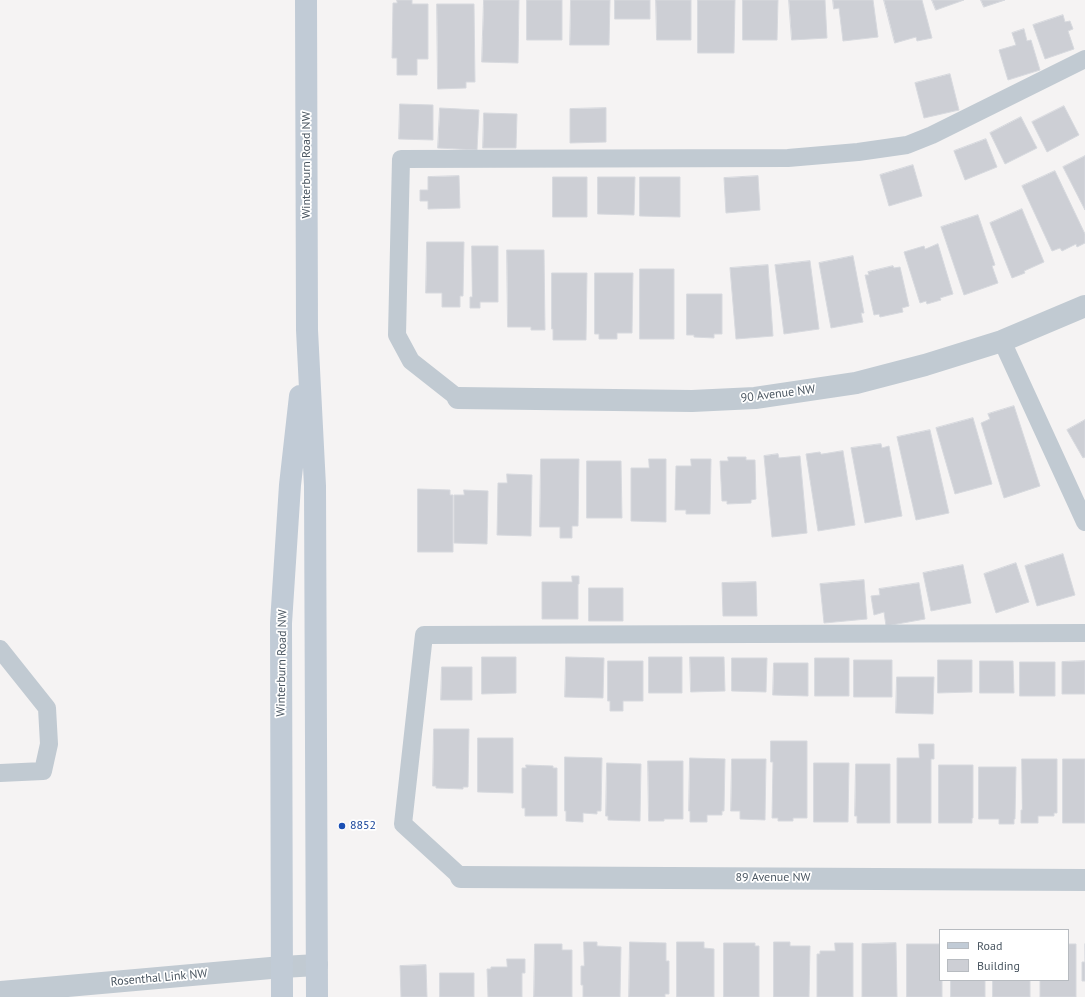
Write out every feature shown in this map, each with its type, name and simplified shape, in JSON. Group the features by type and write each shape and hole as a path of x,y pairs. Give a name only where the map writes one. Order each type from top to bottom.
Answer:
{"main road":[{"name":"Winterburn Road NW","path":"306,0 307,330 315,486 317,997"},
{"name":"Winterburn Road NW","path":"282,997 282,623 290,485 307,330"}],"street":[{"name":"90 Avenue NW","path":"458,398 692,401 755,398 856,383 925,365 1002,341 1085,306"},
{"name":"89 Avenue NW","path":"461,877 1085,880"},
{"name":"Rosenthal Link NW","path":"0,992 282,967 317,966"}],"lane":[{"path":"458,398 411,361 397,335 401,159 788,158 858,152 907,145 932,136 1085,59"},
{"path":"1002,341 1085,522"},
{"path":"461,877 402,824 424,635 1085,633"},
{"path":"0,649 47,708 49,744 43,771 0,773"}],"building":[{"path":"397,0 412,0 412,4 428,4 428,59 417,59 417,75 397,75 397,58 392,58 393,3 397,3"},
{"path":"484,0 519,0 518,63 482,62"},
{"path":"527,0 562,0 562,40 527,40"},
{"path":"571,0 610,0 609,45 570,45"},
{"path":"615,0 650,0 650,19 615,19"},
{"path":"656,0 691,0 691,40 657,40"},
{"path":"698,0 735,0 734,53 698,53"},
{"path":"743,0 778,0 777,40 743,40"},
{"path":"789,0 825,0 827,38 792,40"},
{"path":"833,0 873,0 878,37 843,41 839,8 834,9"},
{"path":"884,0 922,0 932,38 917,41 916,37 895,43"},
{"path":"932,0 964,0 936,10"},
{"path":"981,0 1005,0 984,7"},
{"path":"437,4 474,4 475,82 466,82 466,88 438,89"},
{"path":"1063,15 1065,22 1070,21 1073,29 1068,31 1074,49 1045,59 1033,25"},
{"path":"1024,29 1027,41 1031,40 1040,70 1008,80 999,50 1016,45 1012,33"},
{"path":"950,74 959,110 924,118 915,83"},
{"path":"400,104 433,105 433,140 399,139"},
{"path":"1064,106 1079,135 1047,152 1032,122"},
{"path":"440,108 479,110 477,150 438,148"},
{"path":"606,108 606,142 570,143 570,109"},
{"path":"484,113 517,114 516,148 483,148"},
{"path":"1021,117 1037,148 1005,164 990,133"},
{"path":"986,139 997,167 965,180 954,151"},
{"path":"1085,156 1085,210 1063,167"},
{"path":"913,165 922,196 889,206 880,175"},
{"path":"1055,171 1085,234 1085,243 1077,247 1076,244 1062,251 1060,248 1052,251 1022,186"},
{"path":"459,176 460,208 428,209 428,201 420,201 420,190 428,190 428,177"},
{"path":"758,176 760,210 726,213 724,178"},
{"path":"553,177 587,177 587,217 553,217"},
{"path":"598,177 635,177 634,215 598,214"},
{"path":"640,177 680,177 680,217 640,216"},
{"path":"1022,209 1044,262 1024,271 1025,273 1012,278 990,223"},
{"path":"978,215 995,265 992,266 998,283 964,295 941,227"},
{"path":"427,242 464,242 463,296 460,296 460,307 442,307 442,293 426,293"},
{"path":"938,244 953,294 940,298 941,300 927,304 926,301 920,303 904,252 924,246 925,249"},
{"path":"472,246 498,246 498,302 480,302 480,308 470,308 470,297 472,297"},
{"path":"507,250 544,250 545,330 531,330 531,327 508,327"},
{"path":"853,256 864,313 861,313 863,322 831,328 819,263"},
{"path":"810,261 819,329 784,334 775,265"},
{"path":"768,265 773,336 736,339 730,268"},
{"path":"893,266 894,268 900,267 909,306 902,308 903,312 880,317 879,314 874,315 865,275 869,275 868,272"},
{"path":"640,269 674,269 674,339 640,339"},
{"path":"552,273 587,273 586,340 553,340"},
{"path":"595,273 633,273 632,333 617,333 617,339 599,339 599,334 595,334"},
{"path":"687,294 722,294 722,334 714,334 714,338 694,337 694,335 687,335"},
{"path":"1014,406 1040,486 1004,498 981,423 990,419 988,414"},
{"path":"973,418 992,484 955,494 936,428"},
{"path":"1085,420 1085,457 1083,458 1067,430"},
{"path":"930,430 949,513 916,520 897,437"},
{"path":"881,444 882,448 889,446 902,516 865,523 851,448"},
{"path":"843,451 855,525 818,531 806,454 820,452 821,454"},
{"path":"778,454 779,458 800,456 807,533 772,537 764,456"},
{"path":"728,457 746,457 746,460 755,460 756,499 751,500 751,503 727,504 727,501 722,501 720,461 728,461"},
{"path":"541,459 579,459 578,526 572,526 572,538 560,538 560,527 540,527"},
{"path":"649,459 666,459 666,522 631,521 631,468 649,468"},
{"path":"691,459 711,459 710,514 686,514 686,510 675,510 676,466 691,466"},
{"path":"587,461 621,461 622,518 587,518"},
{"path":"507,474 532,475 531,536 497,535 498,483 507,483"},
{"path":"418,489 450,490 450,495 453,495 453,552 418,552"},
{"path":"464,490 488,491 487,544 454,543 454,495 464,495"},
{"path":"1063,554 1075,595 1037,606 1025,566"},
{"path":"1016,563 1029,602 996,613 984,574"},
{"path":"963,565 971,603 931,611 923,573"},
{"path":"572,576 579,576 578,619 542,619 542,582 572,582"},
{"path":"864,580 867,619 824,623 820,584"},
{"path":"756,582 757,616 723,616 722,583"},
{"path":"919,583 925,619 886,626 884,612 874,615 871,596 880,595 879,589"},
{"path":"589,588 623,588 623,621 589,621"},
{"path":"482,657 516,657 516,693 482,694"},
{"path":"566,657 604,658 603,698 565,697"},
{"path":"649,657 682,657 682,693 649,693"},
{"path":"690,657 724,657 725,691 691,692"},
{"path":"732,658 767,658 766,692 732,691"},
{"path":"815,658 849,658 849,696 815,696"},
{"path":"854,660 892,660 892,697 854,697"},
{"path":"938,660 972,660 972,692 938,693"},
{"path":"608,661 643,661 643,701 623,701 623,711 610,711 610,701 608,701"},
{"path":"980,661 1013,661 1014,693 980,693"},
{"path":"1085,661 1085,694 1062,694 1062,662"},
{"path":"1020,662 1055,662 1055,696 1020,696"},
{"path":"774,663 808,663 808,696 773,695"},
{"path":"442,667 472,667 472,700 441,700"},
{"path":"897,677 934,677 933,714 896,713"},
{"path":"434,729 469,729 468,787 463,787 463,789 436,788 436,786 433,786"},
{"path":"478,738 513,738 513,793 478,792"},
{"path":"771,741 807,741 807,818 793,818 793,821 778,821 778,818 772,818 773,762 771,762"},
{"path":"919,744 934,744 934,759 931,759 931,823 897,823 897,758 919,758"},
{"path":"565,757 602,758 601,811 597,811 597,814 583,813 583,822 566,821"},
{"path":"690,758 725,759 724,811 722,811 722,815 707,815 707,822 690,822"},
{"path":"732,759 766,759 765,820 740,819 740,811 731,811"},
{"path":"1022,759 1057,759 1057,813 1054,813 1054,816 1038,816 1038,823 1021,823"},
{"path":"1063,759 1085,759 1085,823 1063,823"},
{"path":"648,761 683,761 683,819 649,821"},
{"path":"607,763 641,764 640,821 608,820 608,816 606,816"},
{"path":"814,763 849,763 848,822 814,822"},
{"path":"856,764 890,764 890,823 857,823 857,816 855,816"},
{"path":"526,765 553,766 553,768 557,768 557,816 525,816 525,808 522,808 522,768 526,768"},
{"path":"939,765 973,765 972,823 939,823"},
{"path":"979,767 1016,767 1014,824 999,824 999,819 979,819"},
{"path":"584,942 597,942 597,946 621,947 620,997 583,997 583,985 581,985 581,966 584,966"},
{"path":"630,942 666,943 666,961 669,961 669,994 665,994 665,997 629,997"},
{"path":"677,942 704,942 704,948 714,949 714,997 677,997"},
{"path":"774,942 790,942 790,946 810,946 809,997 774,997"},
{"path":"724,943 755,943 755,946 759,946 759,997 724,997"},
{"path":"835,943 853,943 853,997 817,997 817,954 820,954 820,951 835,951"},
{"path":"896,943 897,997 862,997 862,944"},
{"path":"535,944 562,944 562,950 572,950 572,997 534,997"},
{"path":"907,944 939,944 939,981 942,981 942,997 907,997"},
{"path":"1069,944 1076,944 1076,997 1040,997 1040,981 1069,981"},
{"path":"507,959 525,959 525,973 522,973 522,997 488,997 487,969 491,969 491,967 507,967"},
{"path":"1082,962 1085,962 1085,981 1082,981"},
{"path":"426,965 427,997 401,997 400,966"},
{"path":"440,973 474,973 474,997 440,997"},
{"path":"951,981 985,981 985,997 951,997"},
{"path":"993,981 1030,981 1030,997 993,997"}],"place":[{"name":"8852","path":"342,826"}]}
